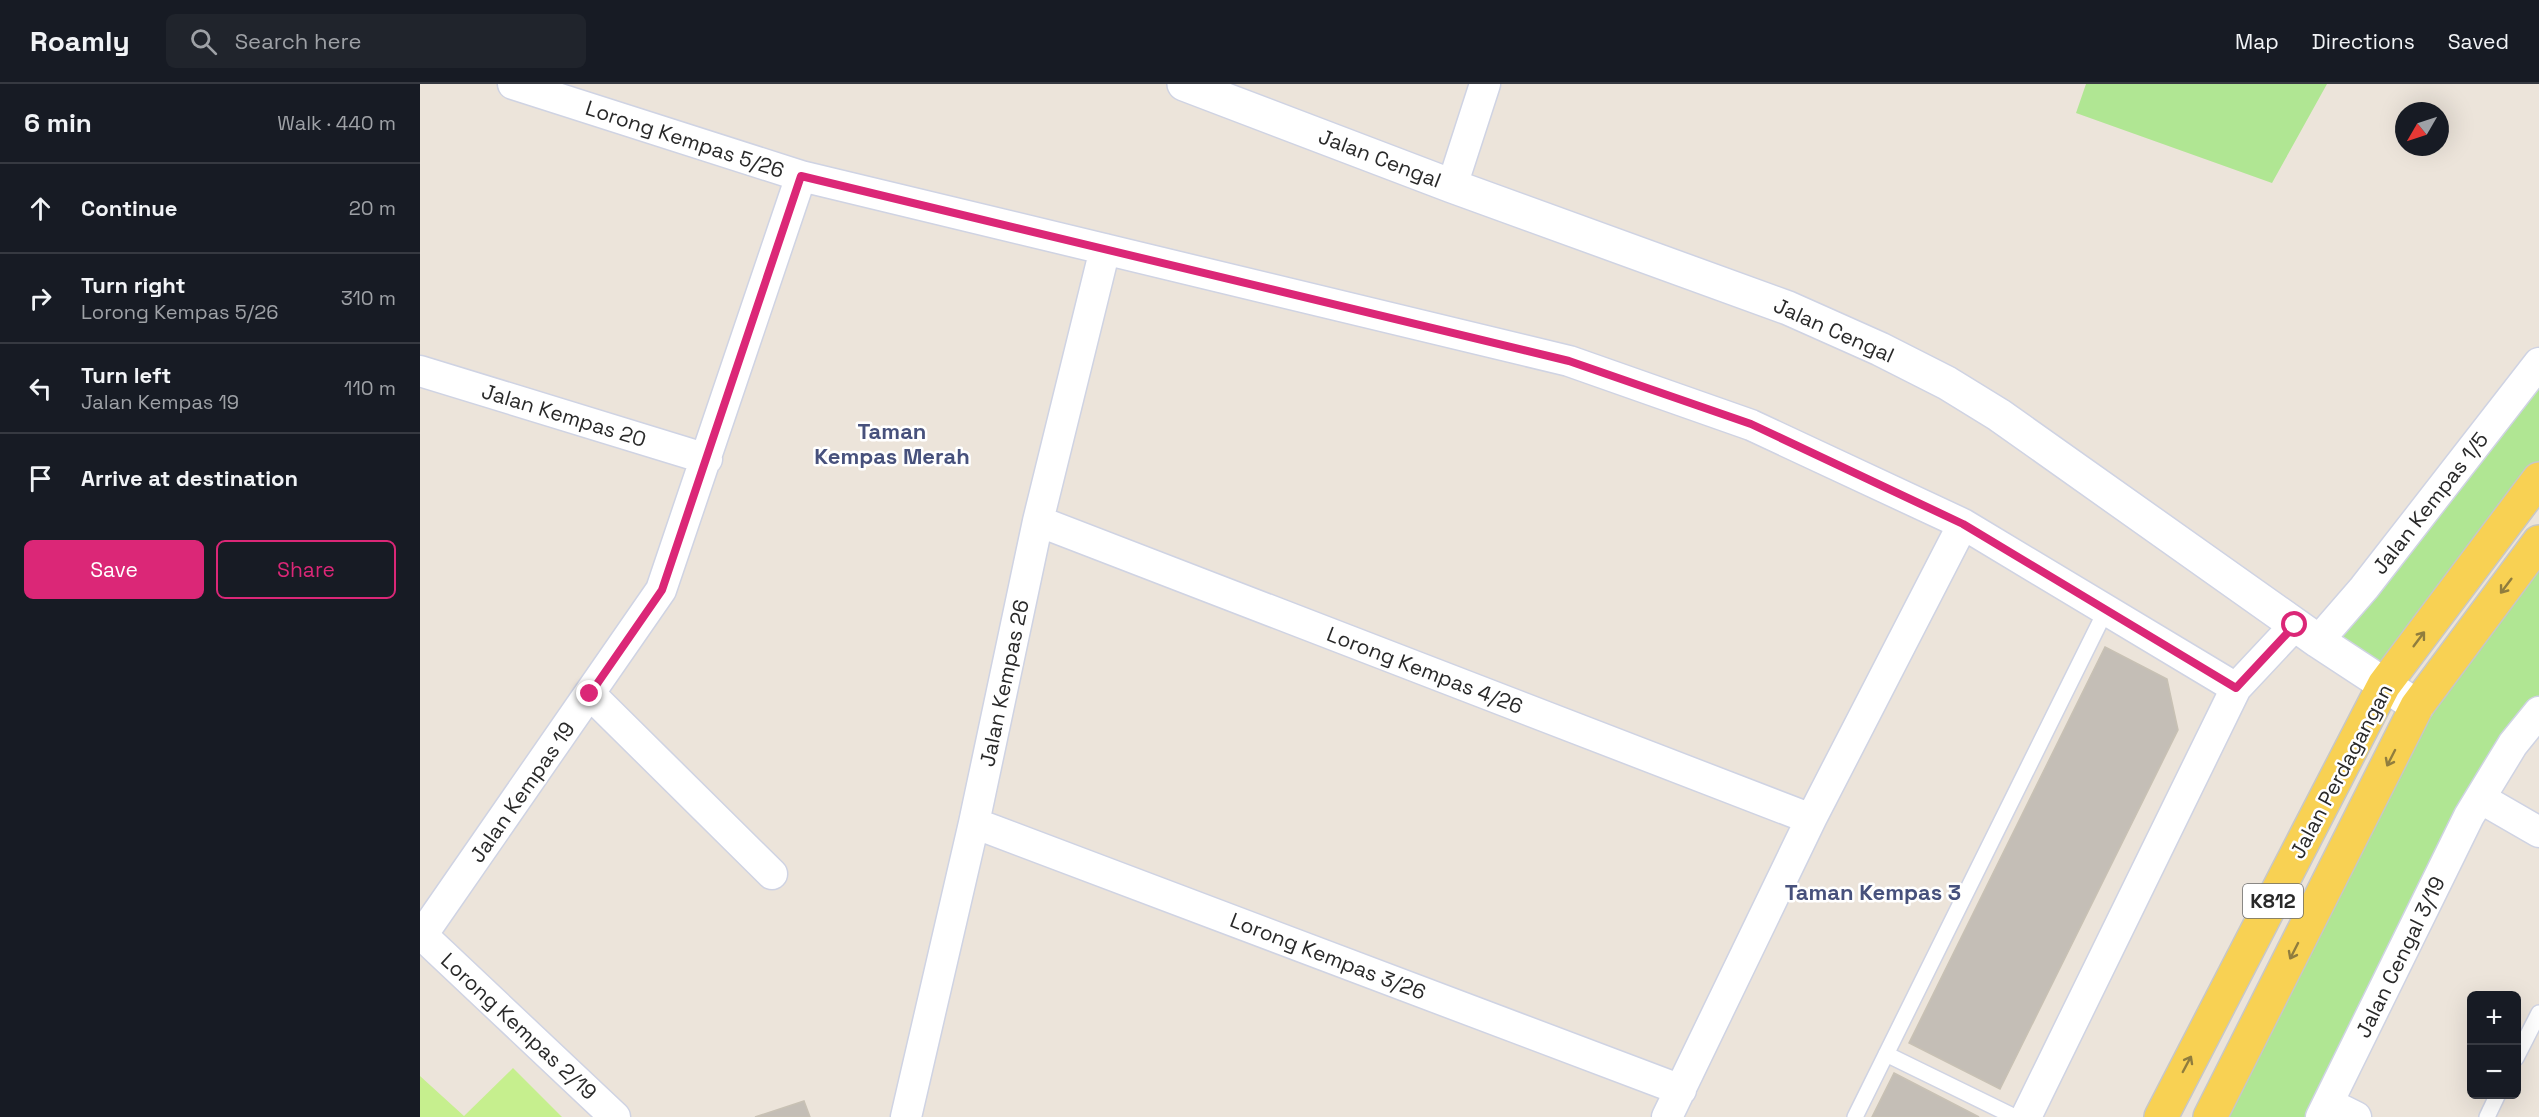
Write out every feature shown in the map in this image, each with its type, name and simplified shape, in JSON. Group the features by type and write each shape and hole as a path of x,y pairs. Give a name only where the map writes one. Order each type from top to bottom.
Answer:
{"main road":[{"name":"Jalan Perdagangan","path":"2161,1117 2384,685 2539,479"},
{"name":"Jalan Perdagangan","path":"2210,1117 2417,706 2539,542"}],"street":[{"name":"Lorong Kempas 5/26","path":"513,84 801,176 1569,361 1751,424 1963,524 2236,688"},
{"name":"Jalan Cengal","path":"1184,84 1452,186 1788,308 1928,373 1999,415 2307,633 2417,706"},
{"path":"1452,186 1485,84"},
{"name":"Jalan Kempas 19","path":"421,936 662,590 801,176"},
{"name":"Jalan Kempas 26","path":"906,1117 974,823 1038,521 1105,249"},
{"name":"Jalan Kempas 1/5","path":"2026,1117 2236,688 2364,588 2539,363"},
{"name":"Jalan Kempas 20","path":"425,381 707,459"},
{"name":"Lorong Kempas 4/26","path":"1038,521 1811,819"},
{"path":"1667,1117 1811,819 1963,524"},
{"path":"590,694 772,874"},
{"name":"Jalan Cengal 3/19","path":"2325,1110 2469,816 2513,744 2539,712"},
{"path":"2480,798 2539,832"},
{"name":"Lorong Kempas 3/26","path":"974,823 1681,1090"},
{"name":"Lorong Kempas 2/19","path":"421,936 615,1117"},
{"path":"2325,1110 2356,1117"}],"lane":[{"path":"1855,1117 2106,610"},
{"path":"2521,1050 2539,1013"},
{"path":"1887,1054 2015,1117"},
{"path":"2487,1117 2496,1099"}],"green space":[{"path":"2086,84 2327,84 2272,183 2076,113"},
{"path":"2539,361 2539,479 2384,685 2318,641"},
{"path":"2539,542 2539,712 2321,1117 2210,1117 2417,706"},
{"path":"513,1068 562,1117 420,1117 420,1076 464,1116"}],"building":[{"path":"2105,647 2167,679 2178,730 2000,1089 1909,1043"},
{"path":"1894,1073 1979,1117 1872,1117"},
{"path":"804,1101 810,1117 755,1117"}],"district":[{"name":"Taman Kempas Merah","path":"892,444"},
{"name":"Taman Kempas 3","path":"1873,892"}],"route":[{"path":"590,694 662,590 801,176 1569,361 1751,424 1963,524 2236,688 2295,625"}]}
